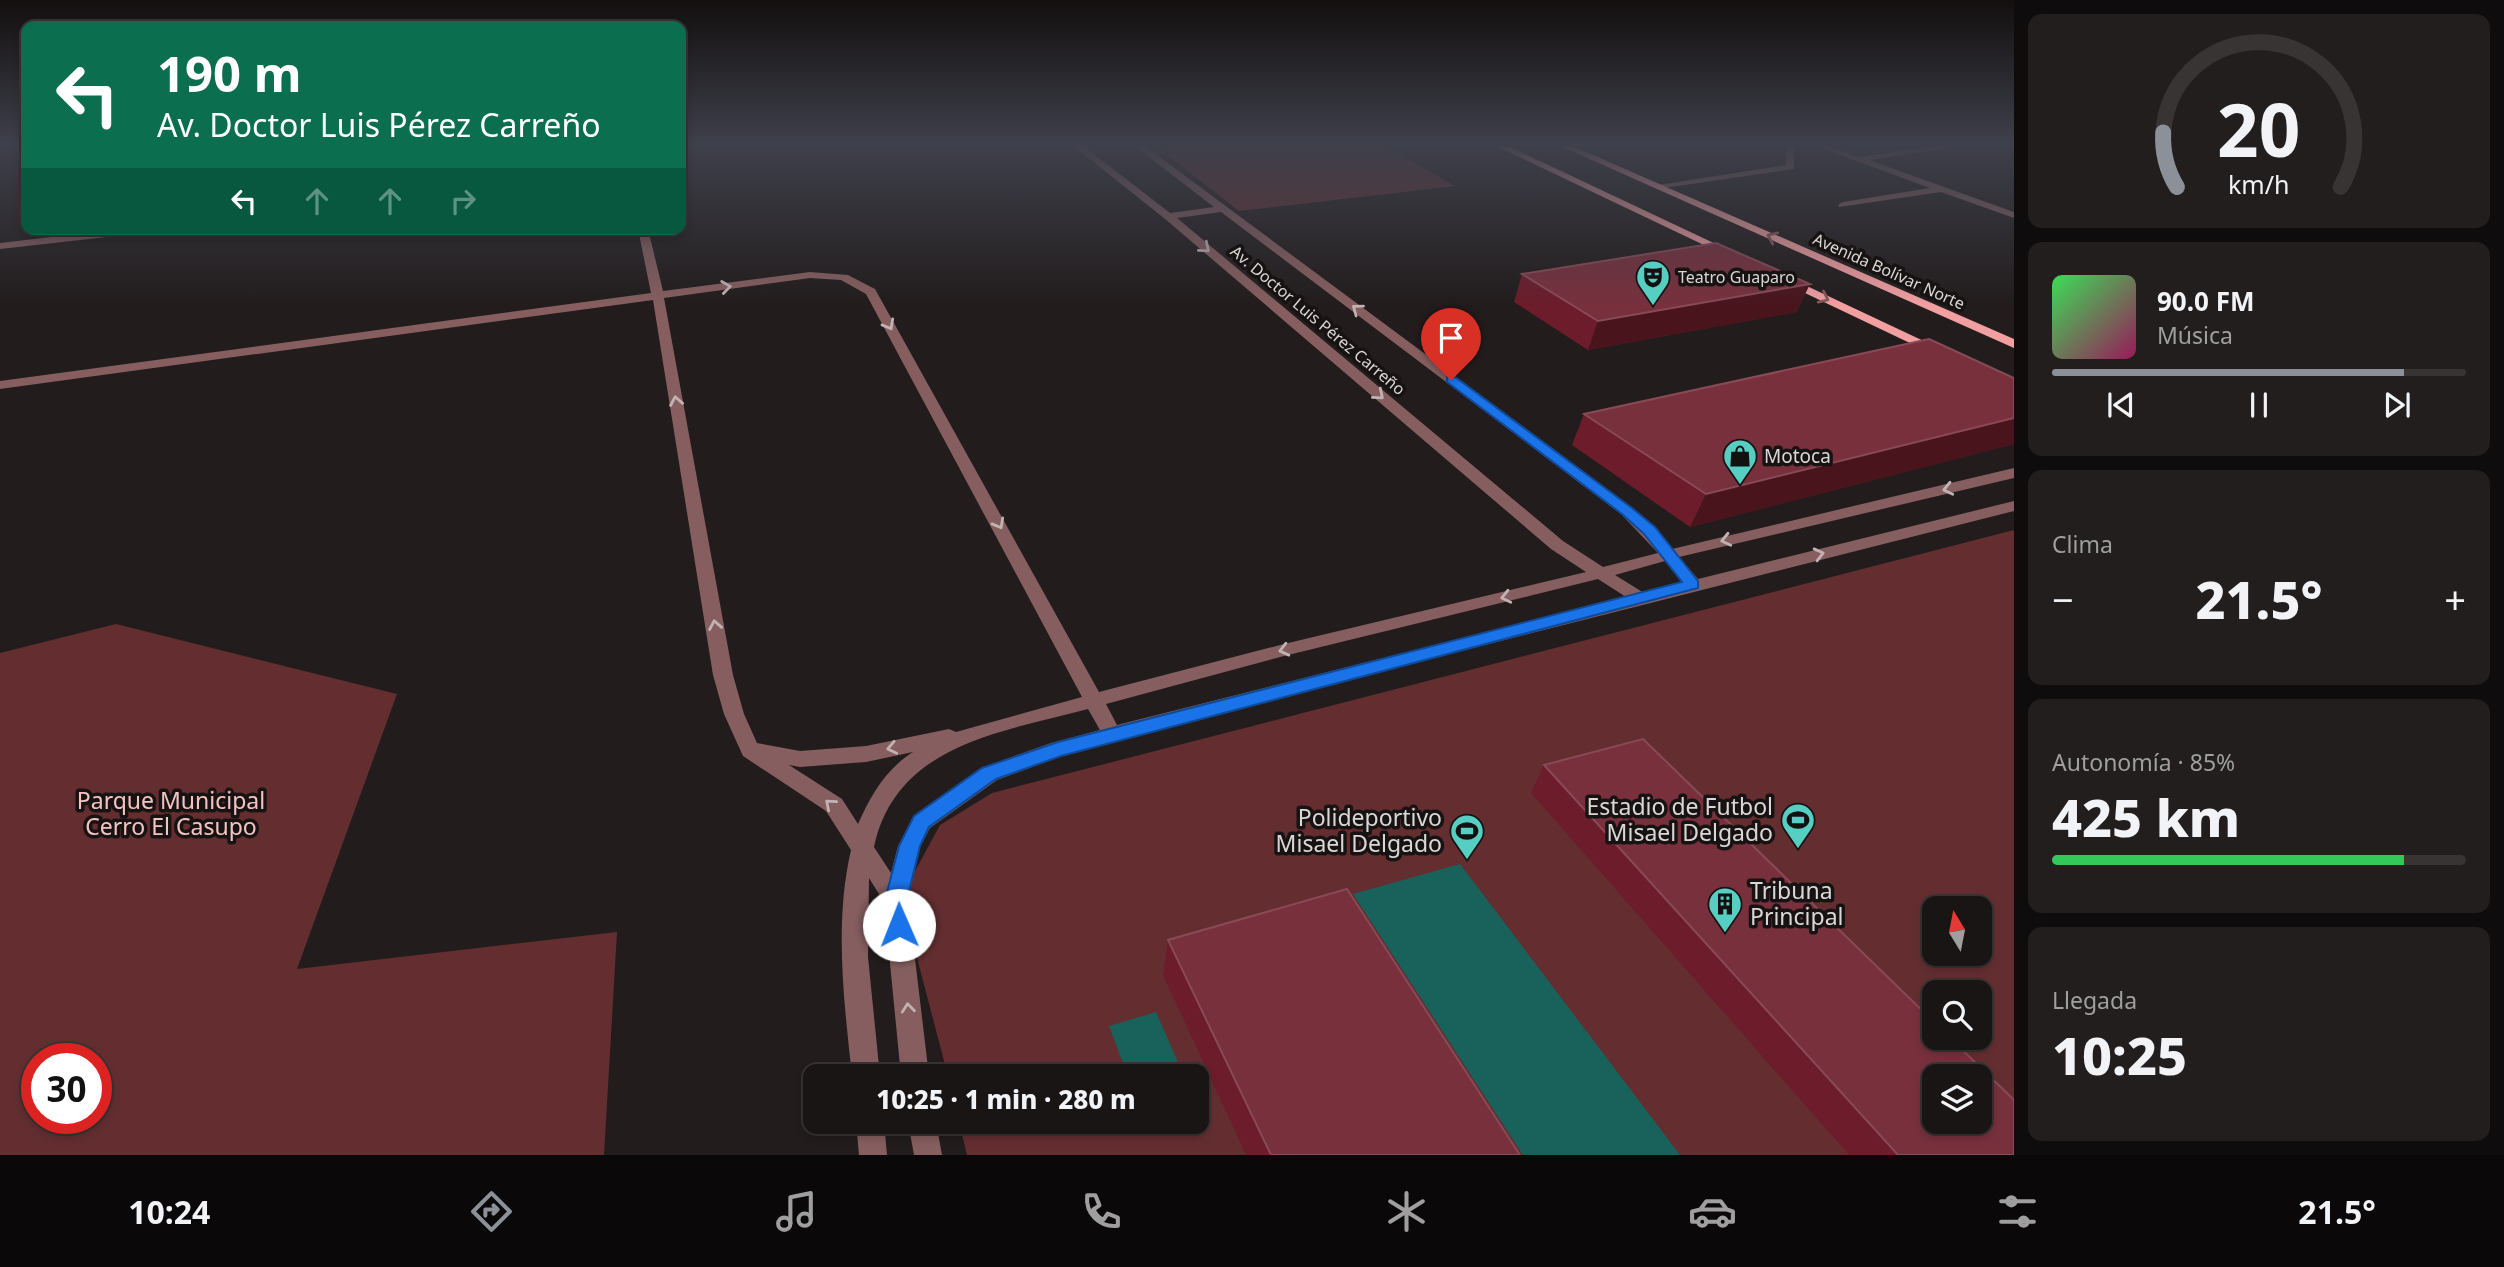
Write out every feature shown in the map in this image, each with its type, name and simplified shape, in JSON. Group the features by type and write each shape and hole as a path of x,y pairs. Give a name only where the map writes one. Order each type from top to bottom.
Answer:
{"main road":[{"path":"1611,198 1745,261"},
{"name":"Avenida Bolívar Norte","path":"1684,198 2014,344"},
{"path":"1781,278 1953,358"}],"street":[{"name":"Av. Doctor Luis Pérez Carreño","path":"1145,198 1557,545 1639,598"},
{"name":"Av. Doctor Luis Pérez Carreño","path":"1206,198 1627,511 1671,556 1692,584"},
{"path":"1843,205 1886,198"},
{"path":"1965,198 2014,215"},
{"path":"1168,216 1221,209"},
{"path":"0,246 98,235"},
{"path":"644,235 658,296 723,675 734,714 750,750 834,805 847,822 861,851 896,900"},
{"path":"0,385 810,275 844,277 871,292 1113,736"},
{"path":"750,750 800,759 853,755 983,730 1284,650 2014,473"},
{"path":"914,1064 896,900 909,846 922,822 946,802 989,774 1058,749 1692,584 2014,506"},
{"path":"865,1064 853,939 861,851 870,817 895,779 908,766 946,744 983,730"},
{"path":"871,1134 873,1155"},
{"path":"924,1134 928,1155"}],"green space":[{"path":"1222,198 1352,198 1239,211"},
{"name":"Polideportivo Misael Delgado","path":"2014,530 2014,1155 967,1155 962,1134 1209,1134 1209,1064 945,1064 901,897 940,825 992,793"},
{"name":"Parque Municipal Cerro El Casupo","path":"116,624 397,694 297,969 617,932 604,1155 0,1155 0,653"}],"water":[{"path":"1460,864 1680,1155 1523,1155 1353,894"},
{"path":"1156,1012 1179,1064 1123,1064 1109,1026"}],"building":[{"path":"1716,243 1810,284 1598,321 1522,274"},
{"name":"Motoca","path":"1929,339 2014,378 2014,418 1706,494 1584,414"},
{"name":"Tribuna Principal","path":"1643,739 1922,1010 1922,1050 1962,1050 1977,1064 1922,1064 1922,1134 1992,1134 1992,1079 2014,1100 2014,1155 1898,1155 1544,765"},
{"path":"1347,889 1520,1155 1271,1155 1168,940"}],"place":[{"name":"Teatro Guaparo","path":"1653,307"},
{"name":"Motoca","path":"1740,486"},
{"name":"Estadio de Futbol Misael Delgado","path":"1798,850"},
{"name":"Polideportivo Misael Delgado","path":"1467,861"},
{"name":"Tribuna Principal","path":"1725,934"}],"route":[{"path":"899,925 896,900 909,846 922,822 946,802 989,774 1058,749 1692,584 1649,531 1627,511 1451,380"}]}
